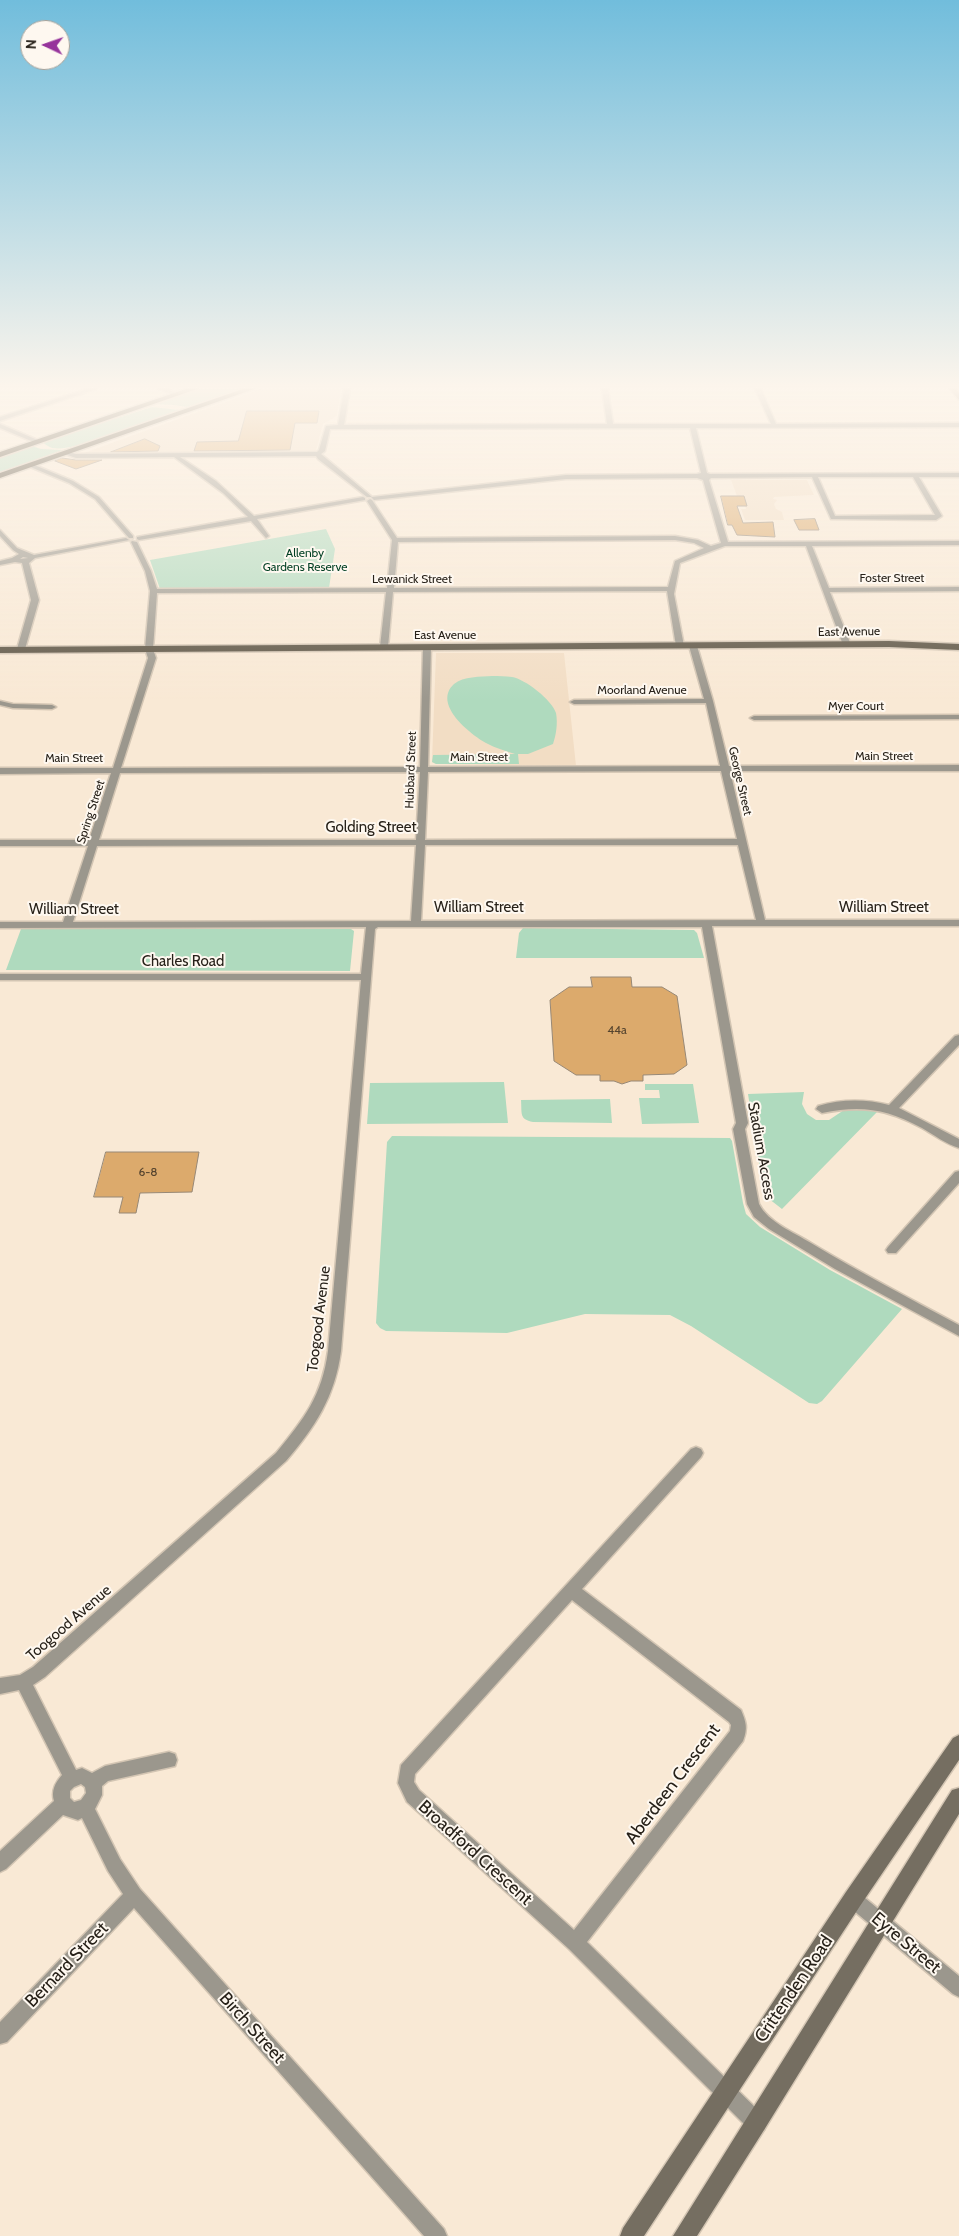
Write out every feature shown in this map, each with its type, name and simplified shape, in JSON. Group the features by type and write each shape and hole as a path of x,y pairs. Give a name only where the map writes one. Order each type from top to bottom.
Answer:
{"main road":[{"name":"East Avenue","path":"889,644 898,642 959,643"},
{"name":"East Avenue","path":"0,650 889,644 959,647"},
{"name":"Crittenden Road","path":"631,2236 853,1899 959,1744"},
{"path":"684,2236 757,2123 959,1796"}],"street":[{"path":"89,493 97,498 133,539 148,571 154,591"},
{"path":"224,493 252,518 266,536"},
{"path":"363,493 369,498 395,540 384,647"},
{"path":"0,563 369,498 413,493"},
{"path":"710,493 725,544"},
{"path":"822,493 833,518 936,518 939,516 926,493"},
{"path":"0,532 15,549 28,558 35,600 21,650"},
{"path":"395,540 675,538 696,541 710,548"},
{"path":"808,543 847,645"},
{"path":"680,646 670,589 677,562 710,548 725,544 959,543"},
{"name":"Lewanick Street","path":"154,591 670,589"},
{"name":"Foster Street","path":"826,590 959,589"},
{"name":"Spring Street","path":"67,925 118,771 152,658 149,649 154,591"},
{"name":"George Street","path":"694,646 761,923"},
{"name":"Hubbard Street","path":"416,923 422,841 427,647"},
{"name":"Moorland Avenue","path":"574,702 709,702"},
{"path":"0,703 13,706 52,707"},
{"name":"Myer Court","path":"754,718 959,717"},
{"name":"Main Street","path":"0,771 959,768"},
{"name":"Golding Street","path":"0,843 742,842"},
{"name":"Stadium Access","path":"706,923 742,1123 740,1129 753,1204 758,1214 773,1226 838,1266 959,1331"},
{"name":"William Street","path":"0,925 959,923"},
{"name":"Toogood Avenue","path":"23,1682 39,1672 281,1458 302,1432 325,1392 334,1352 370,928 376,924"},
{"name":"Charles Road","path":"0,977 365,977"},
{"path":"893,1108 959,1039"},
{"path":"822,1109 850,1104 870,1104 893,1108 959,1144"},
{"path":"892,1250 959,1175"},
{"name":"Broadford Crescent","path":"696,1453 407,1771 406,1783 413,1796 576,1943 757,2123"},
{"name":"Aberdeen Crescent","path":"571,1590 735,1716 739,1725 737,1735 576,1943"},
{"path":"0,1686 23,1682 72,1778"},
{"path":"93,1782 105,1774 169,1760"},
{"path":"82,1776 93,1782 94,1795 85,1807 72,1810 63,1804 61,1795 63,1788 72,1778 82,1776"},
{"path":"0,1863 63,1804"},
{"name":"Birch Street","path":"85,1807 114,1866 134,1895 437,2236"},
{"name":"Bernard Street","path":"0,2035 134,1895"},
{"name":"Eyre Street","path":"853,1899 959,1988"}],"shaded area":[{"path":"736,493 813,493 814,495 774,497 773,499 777,500 774,504 776,509 782,512 784,520 745,520 741,509 746,509 742,496 737,496"},
{"path":"436,653 564,653 576,766 436,764 432,762"}],"green space":[{"name":"Allenby Gardens Reserve","path":"326,529 335,549 329,588 160,589 150,560"},
{"path":"507,676 524,682 549,702 557,717 553,744 528,754 518,754 519,764 436,764 432,762 433,755 515,754 489,745 471,733 456,718 447,700 448,692 458,681 472,677"},
{"path":"523,928 694,930 697,933 704,958 516,958 519,933"},
{"path":"21,929 351,929 354,931 350,971 6,970"},
{"path":"504,1082 508,1123 367,1124 370,1083"},
{"path":"645,1084 693,1084 699,1123 642,1124 639,1098 660,1098 659,1090 645,1090"},
{"path":"804,1092 802,1104 807,1114 816,1120 829,1120 844,1110 878,1111 782,1209 764,1195 748,1094"},
{"path":"610,1099 612,1123 533,1122 523,1117 521,1100"},
{"path":"392,1136 730,1138 746,1214 760,1227 830,1270 902,1309 822,1401 817,1404 809,1403 691,1326 670,1315 585,1314 507,1333 386,1331 376,1323 387,1142"}],"building":[{"path":"721,496 744,496 747,506 737,506 743,523 773,522 775,537 737,535 732,525 728,525"},
{"path":"815,519 819,530 799,530 794,520"},
{"path":"591,977 631,977 632,987 662,987 677,996 687,1065 674,1074 643,1075 643,1081 631,1081 622,1084 614,1081 600,1081 600,1075 576,1075 554,1061 550,1000 569,987 592,987"},
{"path":"106,1152 199,1152 192,1192 140,1193 136,1213 119,1213 123,1197 94,1197"}]}
